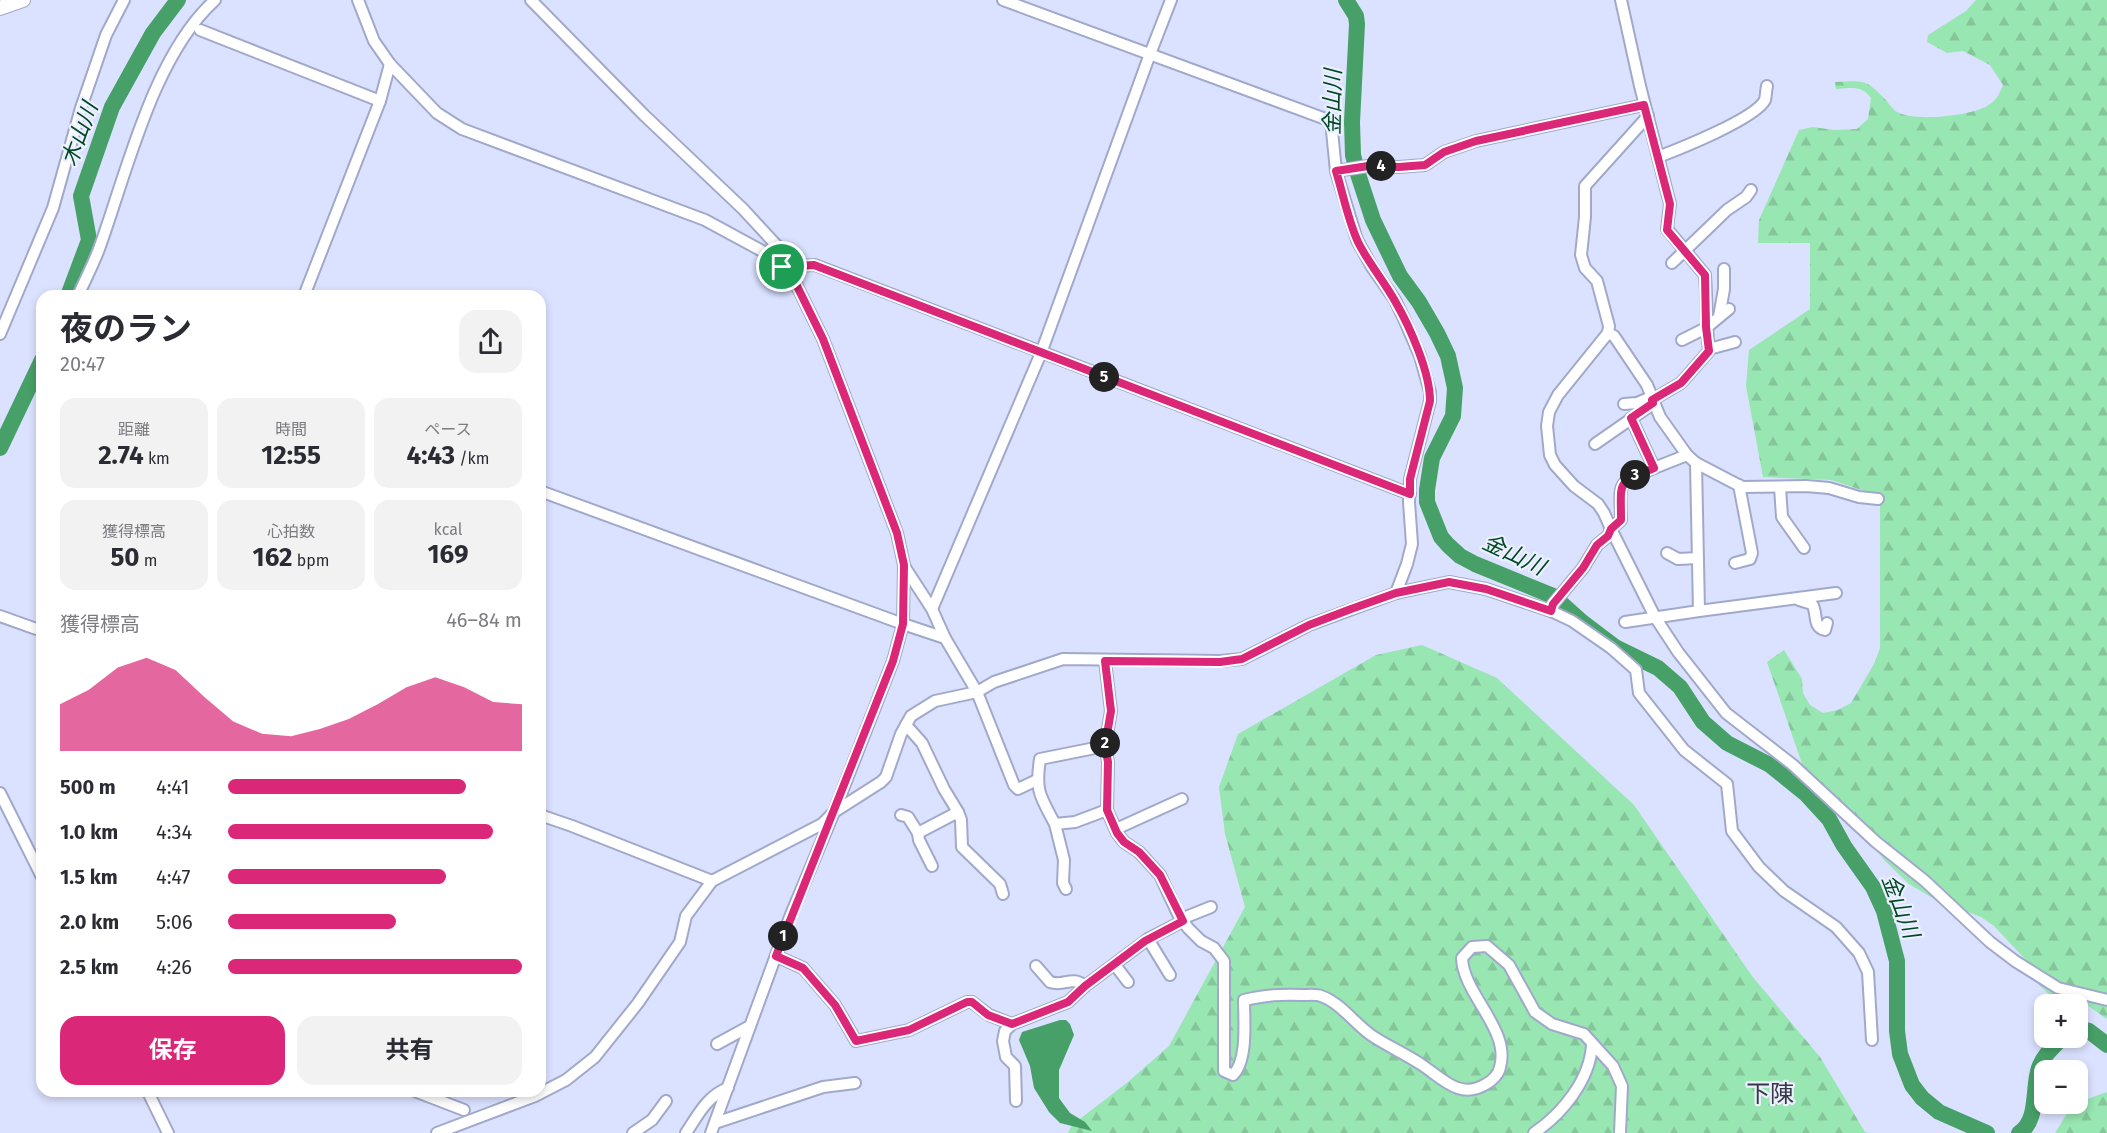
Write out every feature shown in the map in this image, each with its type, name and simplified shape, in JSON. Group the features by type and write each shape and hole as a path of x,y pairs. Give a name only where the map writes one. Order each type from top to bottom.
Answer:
{"main road":[{"path":"0,8 23,0"}],"street":[{"path":"0,334 53,208 81,108 102,46 124,0"},
{"path":"81,290 98,251 142,126 169,59 215,0"},
{"path":"358,0 374,41 390,64 437,113 462,129 705,220 764,252 782,267 795,282 828,350 897,533 904,565 903,624 893,661 790,917 713,1128"},
{"path":"531,0 644,114 743,209 779,248 782,267"},
{"path":"1003,0 1331,121 1357,240 1406,321 1420,356 1430,392 1430,401 1410,479 1412,544 1396,593"},
{"path":"932,609 1041,353 1171,0"},
{"path":"1621,0 1644,105 1670,204 1667,230 1705,275 1706,327 1709,349"},
{"path":"200,30 380,101"},
{"path":"306,290 380,101 390,64"},
{"path":"1658,157 1713,135 1754,110 1764,100 1767,86"},
{"path":"1340,170 1368,166 1425,165 1444,152 1476,141 1644,105"},
{"path":"1648,116 1585,186 1581,255 1585,268 1599,286 1607,316 1608,333 1558,395 1548,412 1550,455 1555,465 1574,486 1598,504 1655,617 1678,652 1726,713 1793,765 1876,842 1925,881 1989,942 2058,988 2107,1000"},
{"path":"1672,263 1751,190"},
{"path":"782,267 814,265 1410,494"},
{"path":"1719,317 1724,289 1724,269"},
{"path":"1682,340 1706,327 1729,309"},
{"path":"1608,333 1614,336 1647,385 1660,417 1687,455 1696,463 1742,487 1829,488 1858,497 1878,499"},
{"path":"1595,444 1652,400 1681,383 1709,349 1735,342"},
{"path":"1624,404 1637,404 1652,400"},
{"path":"1631,418 1654,468"},
{"path":"1551,611 1553,604 1583,568 1597,545 1621,520 1620,491 1622,484 1630,478 1687,455"},
{"path":"1696,463 1699,611"},
{"path":"1735,563 1750,559 1752,553 1739,485"},
{"path":"1780,487 1782,517 1804,548"},
{"path":"546,493 945,638"},
{"path":"1666,553 1678,559 1698,558"},
{"path":"904,565 932,609 945,638 976,692 1014,785 1018,789 1036,780"},
{"path":"546,1090 566,1080 595,1057 638,1003 680,942 686,916 712,881 822,825 834,812 881,782 886,777 893,753 911,716 935,701 976,692 994,682 1063,659 1220,662 1242,659 1309,625 1396,593 1449,582 1486,589 1551,611 1572,621 1611,648 1636,670 1639,693 1684,750 1727,784 1732,831 1759,867 1784,891 1836,927 1859,953 1868,972 1872,1040"},
{"path":"1625,622 1836,593"},
{"path":"1793,599 1812,604 1820,629 1825,630 1827,623"},
{"path":"0,616 36,629"},
{"path":"1105,661 1111,711 1105,746 1108,762 1107,810 1124,842 1139,852 1160,875 1182,920 1201,941 1214,948 1224,961 1224,1071 1233,1075 1242,1061 1244,1000 1273,994 1320,995 1338,1006 1371,1034 1421,1064 1449,1086 1462,1091 1479,1088 1492,1081 1500,1068 1500,1048 1496,1031 1462,970 1462,958 1472,947 1487,946 1509,965 1535,1012 1544,1020 1584,1034 1613,1066 1622,1086 1620,1133"},
{"path":"906,725 922,743 962,820 962,847 1000,884 1003,894"},
{"path":"1066,890 1063,883 1064,860 1055,824 1039,793 1036,780 1040,759 1105,746"},
{"path":"0,793 36,865"},
{"path":"1116,829 1182,799"},
{"path":"1055,824 1075,822 1107,810"},
{"path":"918,833 958,812"},
{"path":"901,815 908,817 918,833 919,840 932,866"},
{"path":"546,817 712,881"},
{"path":"1016,1101 1015,1066 1006,1057 1004,1050 1005,1031 1012,1024 1068,1002 1085,986 1148,939 1182,920 1211,908"},
{"path":"1148,939 1170,975"},
{"path":"776,956 803,968 835,1005 856,1041 909,1030 967,1002 972,1002 988,1015 1012,1024"},
{"path":"1115,965 1128,982"},
{"path":"1036,966 1050,982 1061,983 1072,980 1079,981 1085,986"},
{"path":"717,1044 750,1026"},
{"path":"1534,1133 1547,1124 1566,1104 1582,1079 1591,1058 1592,1045"},
{"path":"713,1128 823,1087 855,1083"},
{"path":"686,1133 708,1100 728,1088"},
{"path":"150,1097 168,1133"},
{"path":"430,1097 464,1110"},
{"path":"437,1133 532,1097"},
{"path":"633,1133 652,1120 666,1101"}],"green space":[{"path":"1976,0 2107,0 2107,1019 2088,1006 2088,994 2049,994 2040,986 2025,959 1994,926 1981,917 1936,900 1909,884 1885,861 1866,837 1810,787 1767,662 1784,650 1802,679 1803,693 1810,705 1823,713 1838,710 1851,703 1874,664 1880,648 1880,496 1831,480 1763,477 1746,386 1749,350 1810,309 1810,243 1758,243 1759,220 1799,130 1813,127 1834,130 1857,129 1868,119 1871,98 1868,94 1856,88 1836,89 1835,82 1857,81 1867,84 1897,112 1916,117 1968,113 1979,110 1995,100 2003,85 1990,65 1963,51 1947,53 1927,42 1928,35 1966,11"},
{"path":"1422,645 1497,678 1634,805 1752,976 1820,1057 1865,1132 1869,1133 1068,1133 1072,1125 1128,1082 1169,1046 1245,907 1225,834 1219,787 1238,734 1376,655"},
{"path":"2107,1092 2107,1133 2055,1133 2067,1114 2088,1114 2088,1099"}],"shaded area":[{"path":"1066,1020 1070,1024 1074,1035 1059,1070 1059,1098 1070,1113 1085,1122 1092,1131 1060,1123 1049,1112 1034,1088 1030,1066 1019,1040 1022,1032"}],"waterway":[{"name":"木山川","path":"70,290 89,240 81,196 112,107 153,33 178,0"},
{"name":"金山川","path":"1346,0 1356,16 1357,24 1352,122 1353,155 1357,171 1373,220 1400,276 1419,302 1448,356 1455,388 1453,416 1432,458 1427,490 1427,502 1441,537 1460,556 1475,564 1553,596 1615,647 1658,668 1680,687 1703,722 1727,743 1770,765 1806,794 1829,819 1844,846 1873,887 1884,911 1897,961 1897,1031 1900,1054 1912,1085 1922,1098 1939,1112 1987,1133"},
{"name":"木山川","path":"0,448 36,373"},
{"name":"金山川","path":"2088,1031 2107,1045"},
{"name":"金山川","path":"2019,1133 2030,1121 2037,1076 2041,1064 2053,1048"}],"district":[{"name":"下陳","path":"1770,1094"}],"route":[{"path":"1644,105 1670,204 1667,230 1705,275 1709,351 1681,383 1652,400 1653,403 1631,418 1654,468 1622,484 1620,491 1621,520 1597,545 1583,568 1553,604 1551,611 1486,589 1449,582 1396,593 1351,609 1309,625 1242,659 1220,662 1105,661 1111,711 1105,746 1108,762 1107,810 1117,833 1124,842 1139,852 1160,875 1183,921 1145,941 1085,986 1068,1002 1012,1024 988,1015 972,1002 967,1002 909,1030 856,1041 835,1005 803,968 776,956 893,661 903,624 904,565 897,533 823,339 795,282 782,267 814,265 1410,494 1410,479 1430,401 1430,392 1420,356 1406,321 1357,240 1336,171 1368,166 1425,165 1444,152 1476,141 1644,105"}]}
